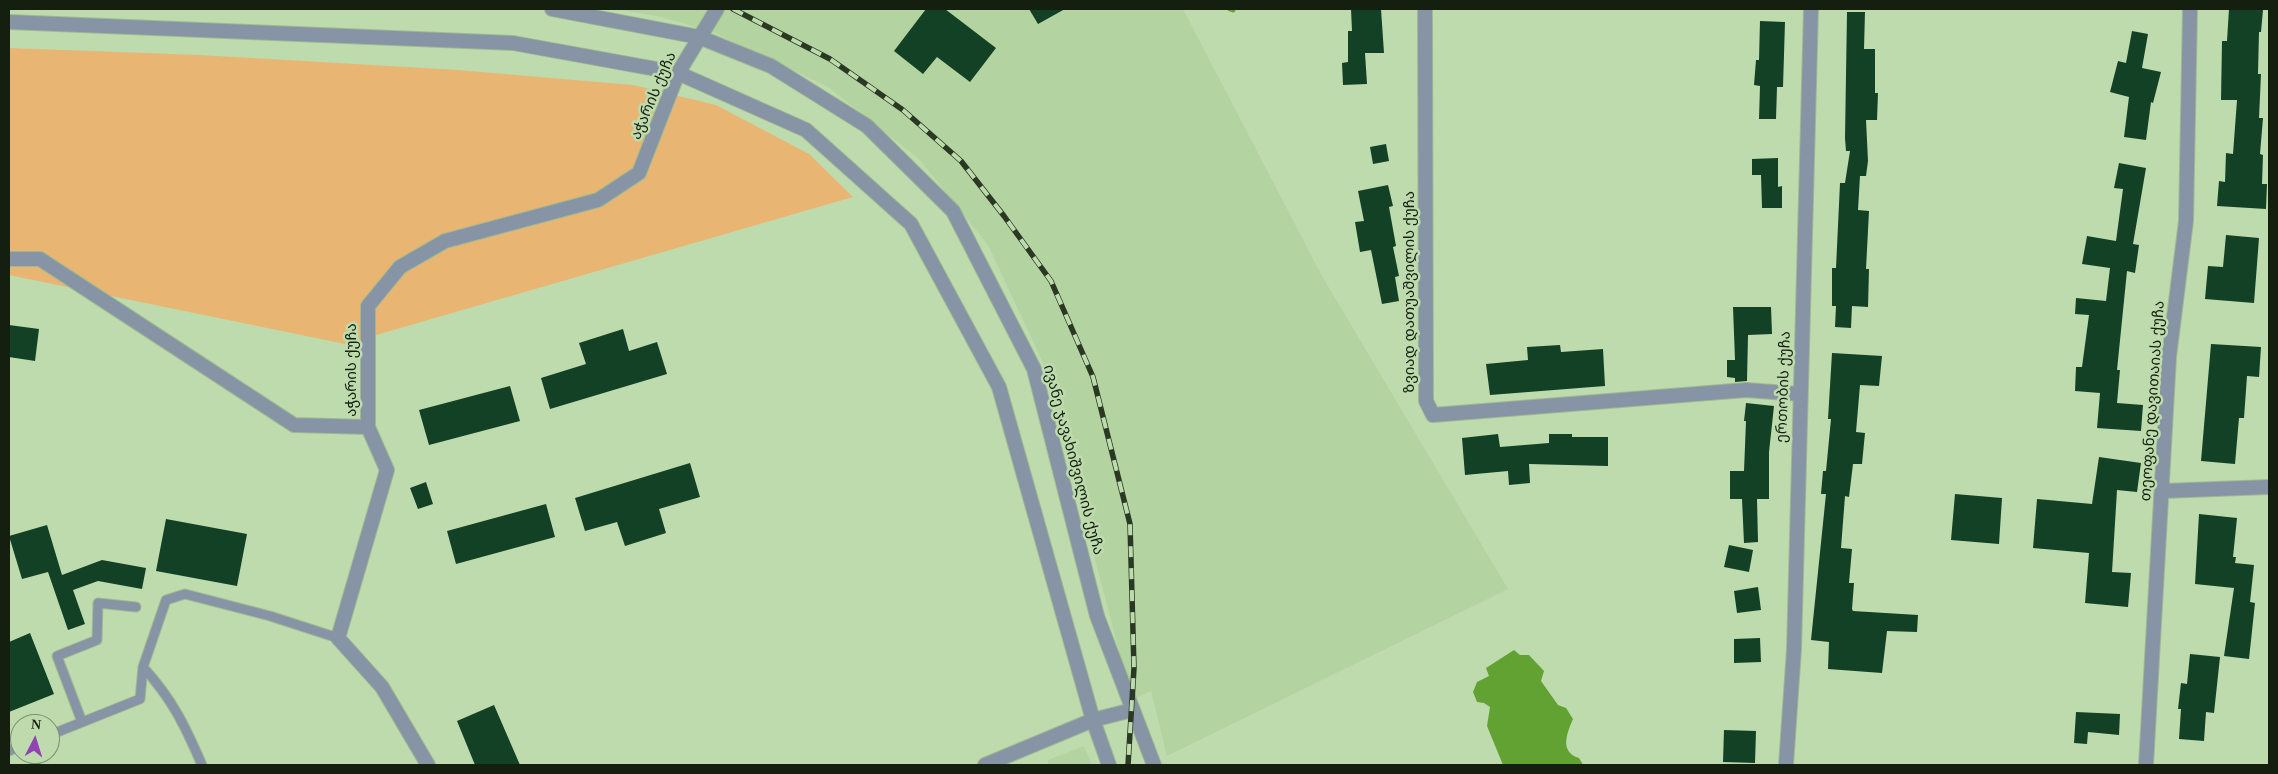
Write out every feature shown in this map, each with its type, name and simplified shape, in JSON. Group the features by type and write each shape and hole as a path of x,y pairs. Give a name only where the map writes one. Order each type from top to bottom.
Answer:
{"street":[{"name":"ივანე ჯავახიშვილის ქუჩა","path":"552,9 699,38 771,66 867,126 953,211 1034,369 1097,616 1154,765"},
{"name":"აჭარის ქუჩა","path":"338,638 387,470 368,427 368,306 400,267 444,241 598,200 639,173 678,73 717,9"},
{"name":"ზვიად დათუაშვილის ქუჩა","path":"1425,9 1426,401 1433,415 1746,390 1800,394"},
{"name":"ერთობის ქუჩა","path":"1786,765 1794,649 1811,9"},
{"name":"თეოფანე დავითაიას ქუჩა","path":"2146,765 2163,491 2169,357 2186,221 2190,9"},
{"path":"9,22 513,43 678,73 806,130 911,224 999,387 1093,720 1109,765"},
{"path":"9,259 40,259 294,425 368,427"},
{"path":"2163,491 2269,487"},
{"path":"338,638 382,687 428,765"},
{"path":"985,765 1093,720 1132,710"}],"lane":[{"path":"60,731 140,699 144,667 166,600 185,594 270,616 338,638"},
{"path":"82,722 57,656 97,640 98,603 136,607"},
{"path":"144,667 160,686 182,719 202,765"}],"shaded area":[{"path":"615,9 1183,9 1322,276 1508,589 1167,756 1151,691 1132,700 1043,363 988,245 919,159 828,87 715,33 662,17"},
{"path":"9,48 200,55 458,70 633,85 716,105 809,154 853,197 345,344 9,275"},
{"path":"1514,650 1520,655 1529,655 1544,671 1541,681 1558,705 1566,708 1573,719 1567,736 1567,747 1573,755 1579,758 1583,765 1503,765 1487,726 1490,707 1484,703 1477,702 1473,692 1477,682 1489,676 1486,668"},
{"path":"1084,746 1092,765 1048,765 1048,760"}],"building":[{"path":"926,9 945,9 996,48 970,82 937,57 923,74 894,51"},
{"path":"1029,9 1065,9 1038,24"},
{"path":"1351,9 1381,9 1384,53 1365,53 1367,84 1343,85 1342,63 1348,62 1348,31 1352,31"},
{"path":"2229,9 2263,10 2261,32 2259,32 2258,74 2261,74 2259,118 2263,118 2260,154 2263,155 2262,184 2267,184 2266,209 2217,206 2219,181 2225,182 2226,153 2233,154 2237,100 2221,100 2222,41 2227,41"},
{"path":"1847,12 1865,12 1864,49 1875,49 1875,93 1878,93 1877,120 1866,120 1868,161 1866,176 1860,176 1858,210 1869,211 1866,269 1869,269 1868,307 1852,306 1851,328 1835,327 1836,306 1832,306 1832,268 1836,268 1840,183 1845,183 1850,151 1846,151 1845,138"},
{"path":"1760,21 1785,22 1783,87 1777,87 1776,119 1759,119 1760,86 1754,85 1756,60 1759,60"},
{"path":"2132,31 2148,34 2142,68 2161,72 2153,103 2151,102 2146,140 2124,137 2129,97 2110,92 2118,61 2126,63"},
{"path":"1386,144 1389,161 1373,164 1370,147"},
{"path":"1778,158 1778,187 1782,186 1782,208 1762,208 1761,175 1752,175 1752,159"},
{"path":"2119,163 2146,168 2133,244 2139,245 2135,273 2127,271 2117,370 2120,370 2117,403 2143,405 2141,431 2097,428 2100,393 2075,391 2076,367 2082,367 2089,315 2075,314 2076,298 2106,301 2110,268 2082,264 2087,236 2116,241 2123,189 2114,188"},
{"path":"1388,185 1393,206 1389,207 1396,246 1393,247 1399,276 1395,277 1399,301 1382,304 1371,250 1360,252 1355,222 1364,221 1358,191"},
{"path":"2226,235 2259,238 2254,303 2205,299 2208,266 2223,267"},
{"path":"1733,307 1771,307 1772,334 1748,335 1747,381 1735,382 1735,378 1727,377 1727,360 1735,360"},
{"path":"9,325 39,329 35,361 9,357"},
{"path":"623,329 629,351 657,342 667,374 550,409 541,378 586,364 579,343"},
{"path":"2211,344 2261,347 2259,377 2247,376 2244,418 2239,418 2235,464 2201,461"},
{"path":"1560,345 1561,352 1603,349 1605,386 1490,395 1486,364 1528,360 1527,347"},
{"path":"1832,353 1882,356 1879,386 1860,385 1856,432 1865,433 1862,464 1853,464 1849,497 1845,496 1841,548 1852,549 1849,583 1854,583 1853,611 1918,615 1917,632 1887,631 1882,673 1828,669 1829,642 1811,640 1826,494 1821,494 1823,471 1826,471 1831,419 1828,419"},
{"path":"510,386 520,421 429,445 419,410"},
{"path":"1746,403 1774,406 1769,452 1769,499 1757,499 1758,542 1744,543 1742,499 1730,499 1730,471 1744,471"},
{"path":"1498,434 1500,447 1549,443 1549,434 1572,434 1572,437 1608,437 1608,466 1529,464 1530,483 1509,485 1508,471 1465,475 1462,438"},
{"path":"2099,457 2141,463 2137,492 2117,490 2112,572 2131,573 2128,607 2085,603 2089,553 2033,548 2037,499 2092,504"},
{"path":"690,463 700,497 659,509 666,533 625,546 617,522 585,531 575,498"},
{"path":"426,482 433,504 418,509 410,488"},
{"path":"1955,494 2002,498 1999,544 1951,540"},
{"path":"546,504 555,537 456,564 447,531"},
{"path":"2199,514 2237,518 2233,557 2236,557 2235,563 2254,565 2250,602 2255,603 2249,659 2224,656 2234,588 2195,584"},
{"path":"166,519 247,534 237,586 156,571"},
{"path":"47,525 62,575 102,560 146,568 142,589 98,581 73,590 85,624 68,630 48,572 22,579 9,536"},
{"path":"1729,545 1753,550 1749,572 1724,567"},
{"path":"1758,587 1761,610 1737,613 1734,591"},
{"path":"30,633 54,694 9,712 9,642"},
{"path":"1760,638 1761,662 1734,663 1734,639"},
{"path":"2190,654 2220,657 2214,713 2206,712 2204,741 2179,739 2181,709 2178,709 2181,683 2187,684"},
{"path":"494,705 520,765 475,765 457,721"},
{"path":"2076,712 2120,714 2119,735 2088,732 2087,744 2074,743"},
{"path":"1724,730 1756,731 1755,763 1723,762"}],"railway":[{"path":"733,9 830,59 903,110 961,161 1051,281 1093,377 1130,524 1134,668 1128,765"}]}
